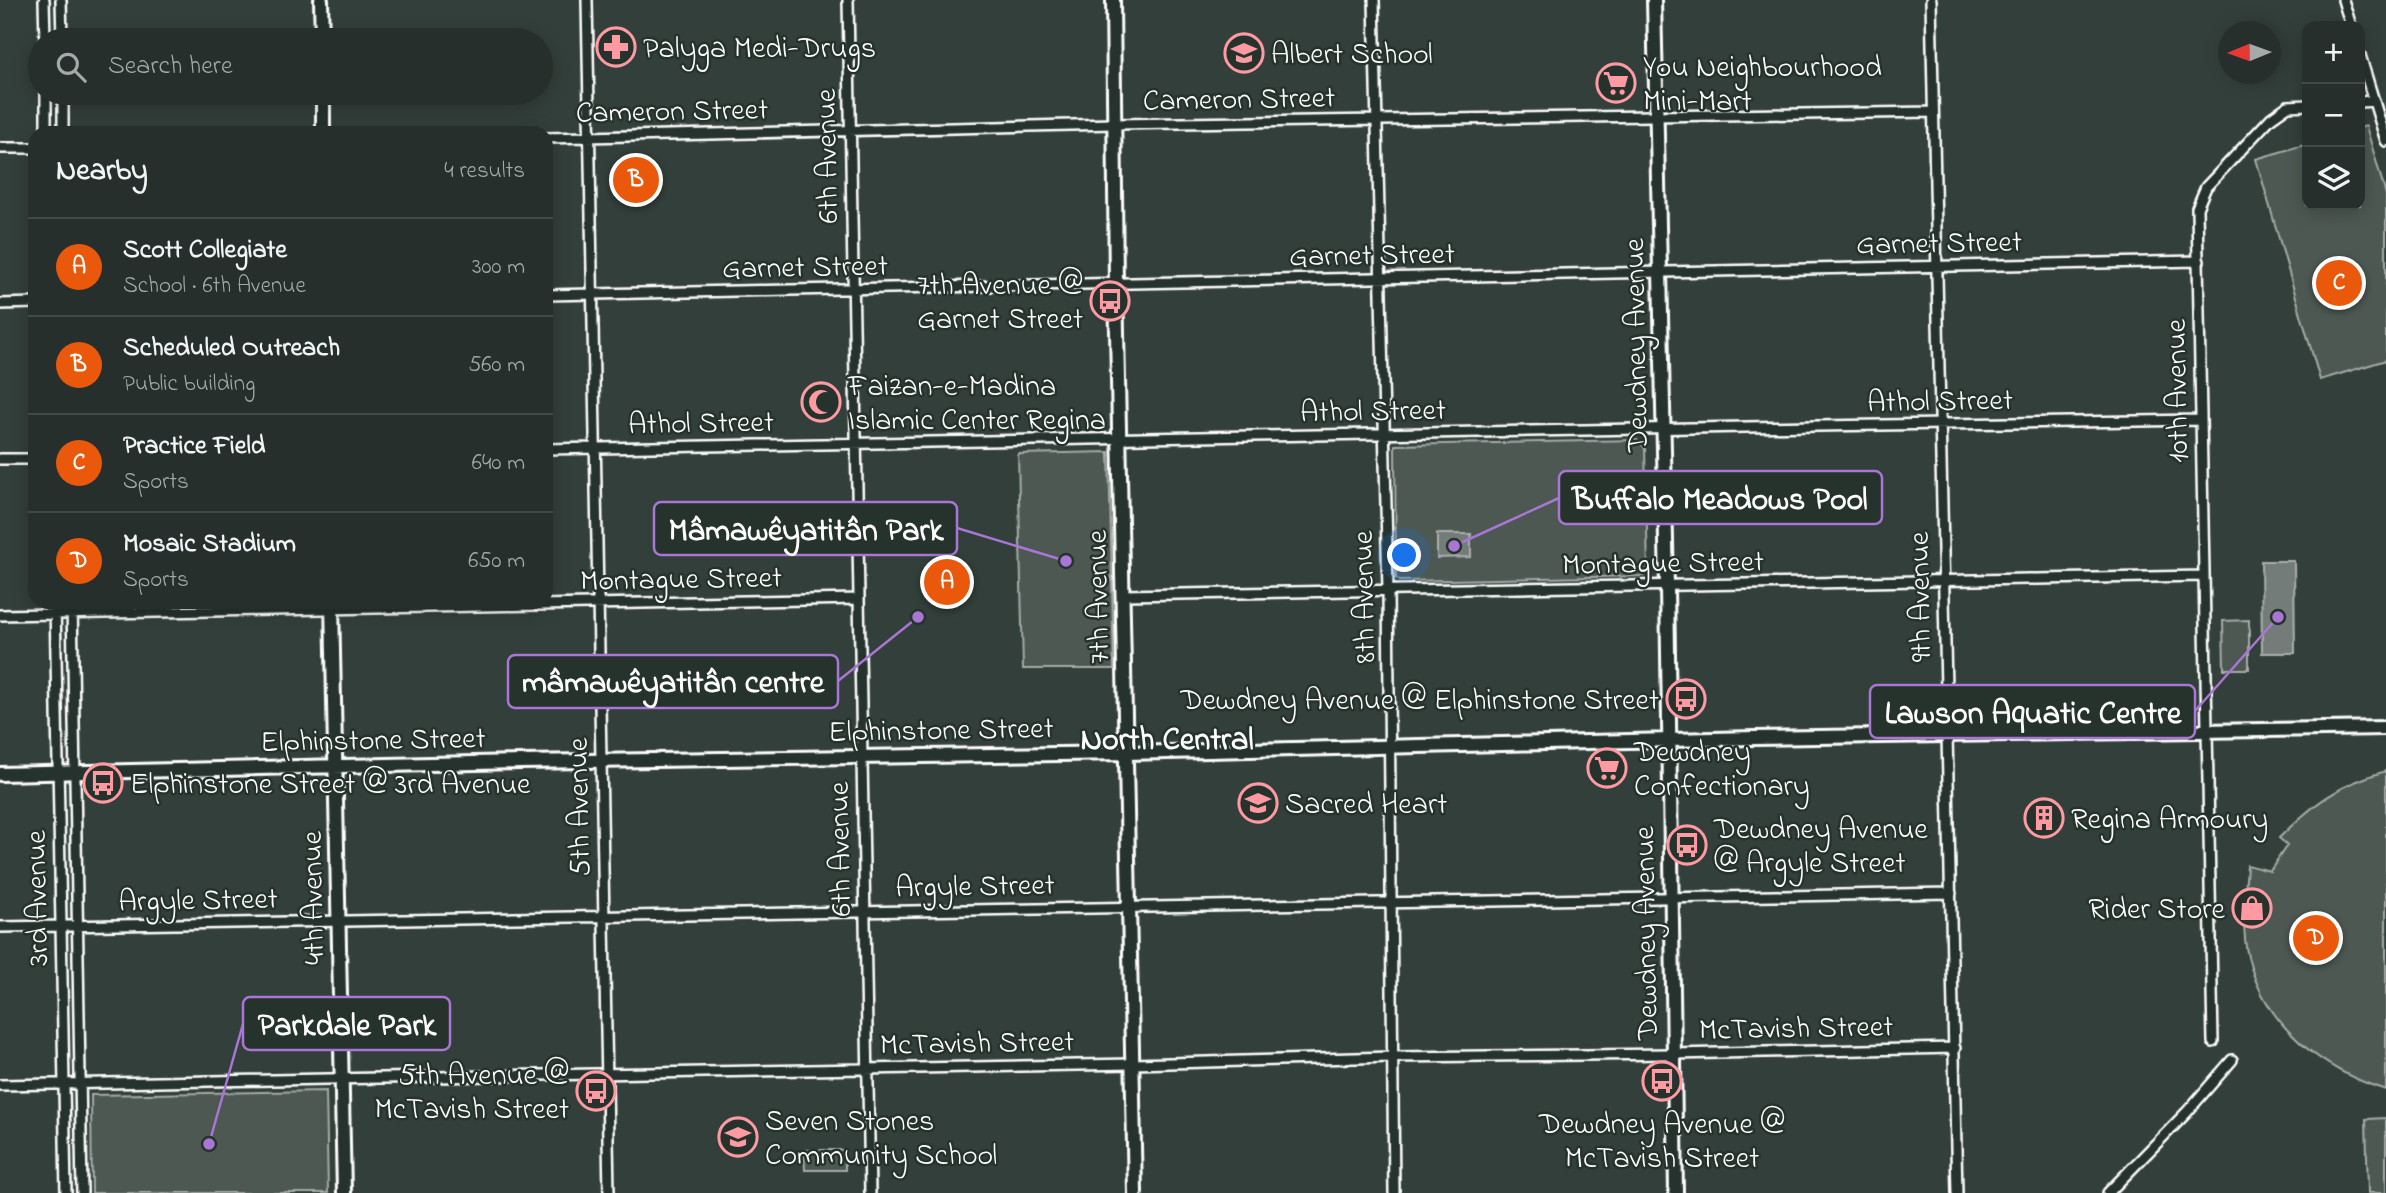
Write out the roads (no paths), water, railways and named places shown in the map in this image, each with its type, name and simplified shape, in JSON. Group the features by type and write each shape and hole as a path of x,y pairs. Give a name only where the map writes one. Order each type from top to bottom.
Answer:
{"street":[{"path":"44,0 45,28"},
{"path":"61,0 62,28"},
{"path":"321,0 322,28"},
{"name":"5th Avenue","path":"587,0 609,1193"},
{"name":"6th Avenue","path":"848,0 870,1193"},
{"name":"7th Avenue","path":"1113,0 1116,284 1135,1193"},
{"name":"8th Avenue","path":"1374,0 1388,590 1394,1193"},
{"name":"Dewdney Avenue","path":"1654,0 1667,586 1676,1193"},
{"name":"9th Avenue","path":"1931,0 1957,1193"},
{"path":"2343,0 2349,21"},
{"path":"2365,71 2386,141"},
{"path":"2365,102 2374,101"},
{"path":"46,105 46,126"},
{"path":"63,105 63,126"},
{"path":"323,105 323,126"},
{"name":"10th Avenue","path":"2213,1042 2197,208 2206,187 2271,118 2288,106 2302,105"},
{"name":"Cameron Street","path":"553,138 1114,124 1932,112"},
{"path":"0,148 28,148"},
{"name":"Garnet Street","path":"553,295 2199,261"},
{"path":"0,304 28,303"},
{"name":"Athol Street","path":"553,449 2201,420"},
{"path":"0,459 28,459"},
{"name":"Montague Street","path":"1123,595 2204,576"},
{"name":"Montague Street","path":"553,604 859,599"},
{"name":"3rd Avenue","path":"55,609 66,1193"},
{"name":"3rd Avenue","path":"72,609 82,1193"},
{"name":"Montague Street","path":"0,615 202,609"},
{"name":"4th Avenue","path":"332,609 344,1193"},
{"name":"Elphinstone Street","path":"0,774 2386,728"},
{"name":"Argyle Street","path":"0,927 1951,893"},
{"name":"McTavish Street","path":"0,1085 1955,1048"},
{"path":"2108,1193 2187,1112 2232,1060"}],"place":[{"name":"Palyga Medi-Drugs","path":"616,47"},
{"name":"Albert School","path":"1244,53"},
{"name":"You Neighbourhood Mini-Mart","path":"1616,83"},
{"name":"Scheduled Outreach","path":"636,180"},
{"name":"Practice Field","path":"2339,283"},
{"name":"7th Avenue @ Garnet Street","path":"1110,301"},
{"name":"Faizan-e-Madina Islamic Center Regina","path":"821,402"},
{"name":"Buffalo Meadows Pool","path":"1454,546"},
{"name":"Mâmawêyatitân Park","path":"1066,561"},
{"name":"Scott Collegiate","path":"947,582"},
{"name":"mâmawêyatitân centre","path":"918,617"},
{"name":"Lawson Aquatic Centre","path":"2278,617"},
{"name":"Dewdney Avenue @ Elphinstone Street","path":"1686,699"},
{"name":"Dewdney Confectionary","path":"1607,768"},
{"name":"Elphinstone Street @ 3rd Avenue","path":"103,783"},
{"name":"Sacred Heart","path":"1258,803"},
{"name":"Regina Armoury","path":"2044,818"},
{"name":"Dewdney Avenue @ Argyle Street","path":"1687,845"},
{"name":"Rider Store","path":"2252,908"},
{"name":"Mosaic Stadium","path":"2316,938"},
{"name":"Dewdney Avenue @ McTavish Street","path":"1662,1081"},
{"name":"5th Avenue @ McTavish Street","path":"596,1091"},
{"name":"Seven Stones Community School","path":"738,1137"},
{"name":"Parkdale Park","path":"209,1144"}],"district":[{"name":"North Central","path":"1167,738"}]}
